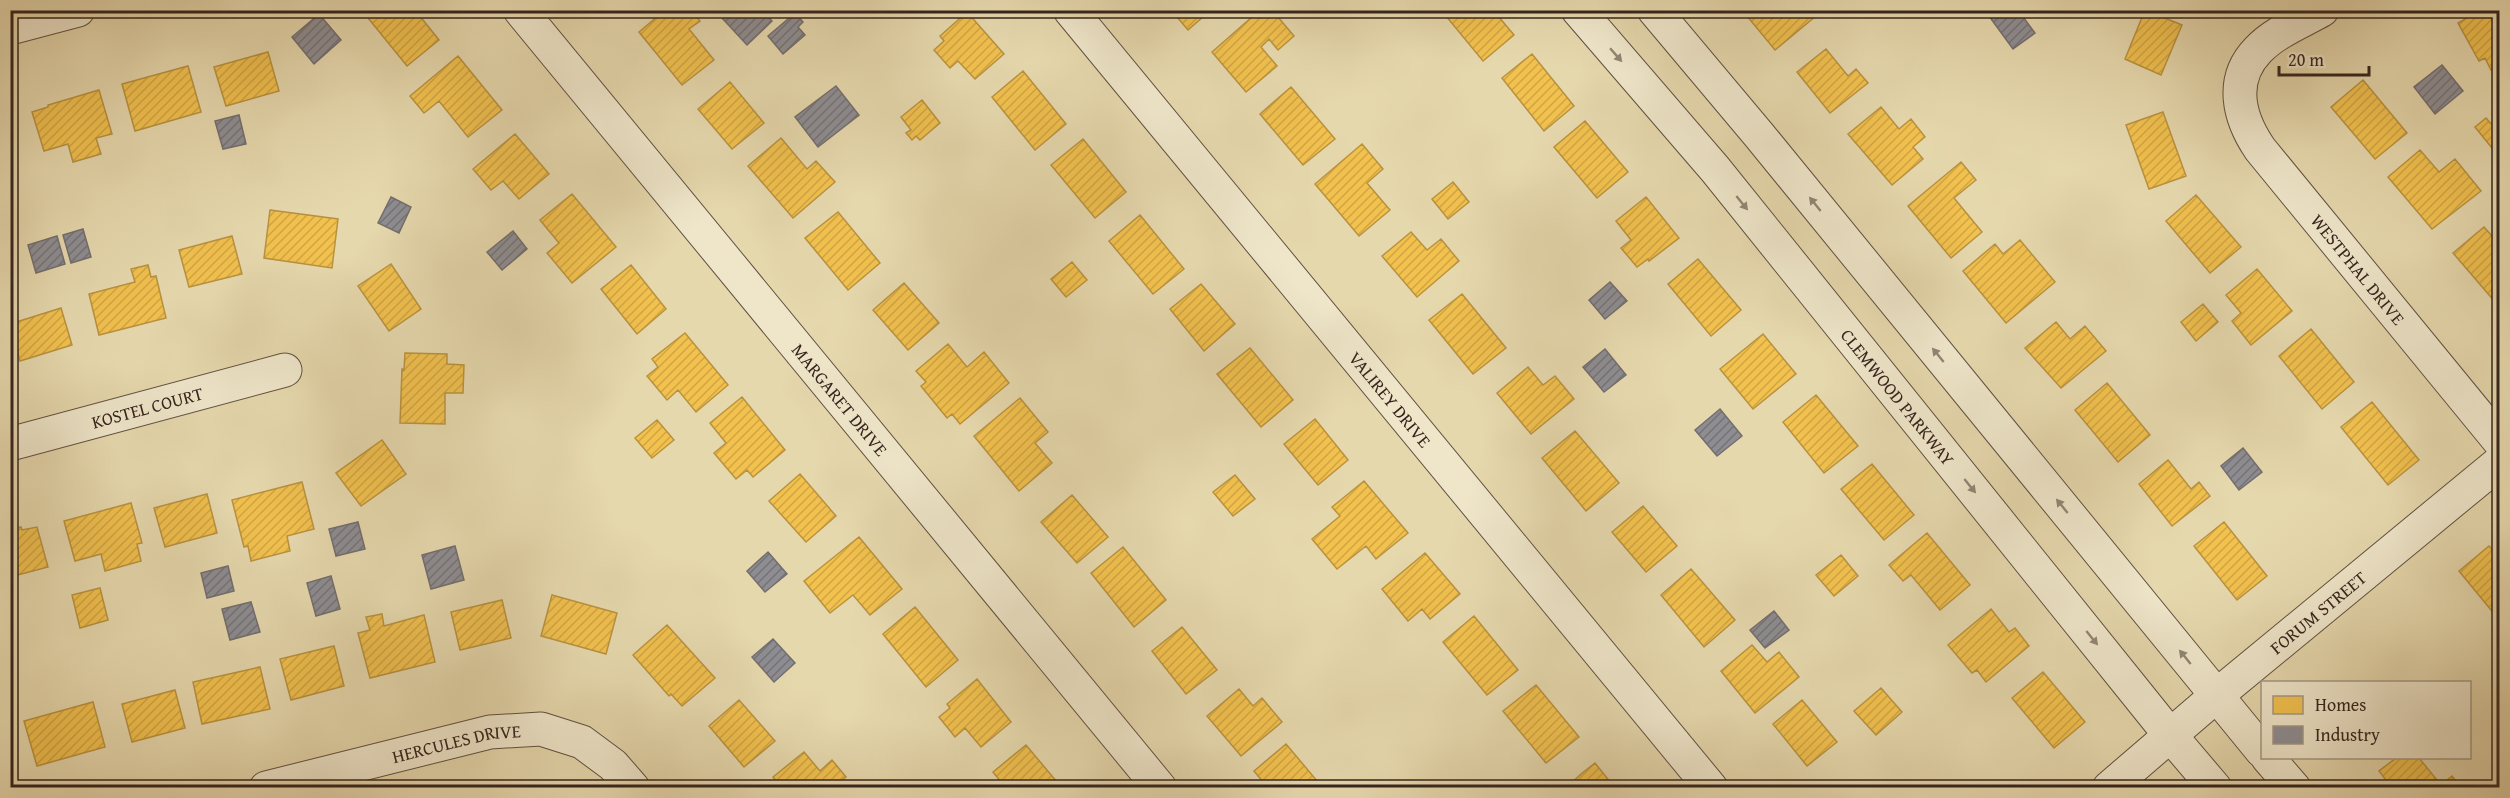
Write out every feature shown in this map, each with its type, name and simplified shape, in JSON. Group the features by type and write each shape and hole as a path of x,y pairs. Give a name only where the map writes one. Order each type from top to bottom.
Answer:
{"street":[{"path":"10,28 78,10"},
{"name":"MARGARET DRIVE","path":"520,10 1160,788"},
{"name":"VALIREY DRIVE","path":"1070,10 1711,788"},
{"name":"CLEMWOOD PARKWAY","path":"1578,10 1715,169 2215,788"},
{"path":"1654,10 1759,135 2261,750"},
{"name":"WESTPHAL DRIVE","path":"2322,10 2283,32 2258,50 2247,68 2241,87 2243,120 2260,149 2499,442"},
{"name":"KOSTEL COURT","path":"10,444 285,370"},
{"name":"FORUM STREET","path":"2109,788 2216,696 2499,462"},
{"name":"HERCULES DRIVE","path":"266,788 490,732 541,729 582,742 613,765 633,788"},
{"path":"2269,759 2294,788"}],"building: Homes":[{"path":"367,10 415,10 439,40 407,66 364,13"},
{"path":"665,10 691,10 700,21 689,29 714,60 682,85 639,32"},
{"path":"1171,10 1211,10 1188,30"},
{"path":"1260,10 1272,10 1294,36 1278,50 1269,39 1261,47 1277,66 1246,92 1212,52"},
{"path":"1441,10 1493,10 1514,35 1483,61"},
{"path":"1742,10 1821,10 1822,11 1775,50"},
{"path":"2145,10 2182,25 2161,75 2125,59"},
{"path":"2481,10 2500,10 2500,65 2491,70 2485,58 2479,61 2458,23"},
{"path":"967,12 1004,54 975,79 958,61 950,68 934,50 944,41 940,36"},
{"path":"1826,49 1848,76 1856,69 1868,83 1830,113 1797,72"},
{"path":"268,52 279,91 226,106 214,67"},
{"path":"1532,54 1574,106 1544,131 1502,78"},
{"path":"458,56 502,110 468,137 439,101 424,113 410,96"},
{"path":"188,66 201,112 135,131 122,84"},
{"path":"1023,71 1066,124 1035,150 992,97"},
{"path":"2363,80 2407,133 2375,159 2331,107"},
{"path":"730,82 764,123 732,149 698,109"},
{"path":"1291,87 1335,139 1303,165 1260,114"},
{"path":"99,90 112,134 96,138 101,154 73,162 68,144 44,151 32,112"},
{"path":"922,100 940,123 920,140 916,136 912,140 906,133 911,130 901,117"},
{"path":"1881,107 1899,129 1911,119 1925,137 1913,147 1923,159 1892,185 1848,134"},
{"path":"2163,112 2186,176 2149,189 2126,125"},
{"path":"2486,118 2500,134 2500,158 2475,127"},
{"path":"1585,121 1628,172 1597,198 1554,147"},
{"path":"515,134 549,174 519,199 503,181 491,190 473,169"},
{"path":"781,138 807,169 816,161 835,182 793,218 748,166"},
{"path":"1083,139 1126,192 1095,218 1051,165"},
{"path":"1362,144 1383,169 1367,183 1390,210 1359,236 1315,184"},
{"path":"2420,150 2439,172 2455,159 2481,191 2432,229 2388,177"},
{"path":"1961,162 1976,180 1954,198 1982,232 1951,258 1908,206"},
{"path":"1453,182 1469,202 1448,219 1432,199"},
{"path":"572,194 616,247 572,283 547,253 559,243 540,220"},
{"path":"2196,195 2241,247 2210,273 2166,221"},
{"path":"1646,197 1679,238 1649,261 1648,259 1637,267 1621,248 1631,240 1616,221"},
{"path":"270,210 338,219 332,268 264,258"},
{"path":"838,212 880,263 848,290 805,238"},
{"path":"1140,215 1184,269 1153,294 1109,241"},
{"path":"2484,227 2500,245 2500,301 2496,303 2453,253"},
{"path":"1411,232 1427,250 1441,239 1459,261 1417,297 1382,256"},
{"path":"232,236 242,274 189,287 179,250"},
{"path":"2020,240 2055,282 2006,323 1963,271 1995,244 2003,254"},
{"path":"1698,259 1741,310 1711,336 1668,284"},
{"path":"1072,262 1087,280 1066,297 1051,279"},
{"path":"391,264 421,309 389,331 358,286"},
{"path":"148,265 151,277 156,276 166,318 99,335 89,294 135,282 131,269"},
{"path":"631,265 666,309 637,334 601,289"},
{"path":"2257,269 2292,311 2251,345 2232,321 2241,313 2226,295"},
{"path":"904,283 939,323 908,350 873,310"},
{"path":"1201,284 1235,324 1204,351 1170,309"},
{"path":"1462,294 1506,348 1473,374 1429,320"},
{"path":"2203,304 2218,322 2196,341 2181,322"},
{"path":"61,308 72,345 20,361 10,324"},
{"path":"2056,322 2070,339 2085,326 2106,351 2061,388 2025,348"},
{"path":"2311,329 2354,382 2322,409 2279,356"},
{"path":"685,333 728,385 696,412 678,390 667,400 647,376 658,367 652,359"},
{"path":"1763,334 1796,374 1753,409 1720,369"},
{"path":"948,344 967,367 984,352 1009,383 960,424 952,414 947,418 921,386 926,382 916,371"},
{"path":"1250,348 1293,400 1261,427 1217,374"},
{"path":"405,353 447,354 447,364 464,365 463,393 445,393 445,424 400,423 402,369 404,370"},
{"path":"1528,367 1543,385 1555,376 1574,399 1531,434 1497,393"},
{"path":"2107,383 2150,435 2118,462 2075,410"},
{"path":"1816,395 1858,446 1824,473 1783,422"},
{"path":"742,397 785,450 753,477 747,470 736,479 714,453 726,443 710,423"},
{"path":"1020,398 1048,432 1035,443 1052,463 1019,491 974,436"},
{"path":"2372,402 2419,460 2388,485 2341,427"},
{"path":"1315,419 1348,460 1318,485 1284,444"},
{"path":"657,420 674,440 652,458 635,438"},
{"path":"1575,431 1619,483 1586,511 1542,458"},
{"path":"382,440 406,474 361,506 336,473"},
{"path":"2168,460 2191,489 2199,482 2210,496 2172,526 2139,484"},
{"path":"1872,464 1914,515 1884,540 1841,489"},
{"path":"800,474 836,516 806,542 769,501"},
{"path":"1235,475 1255,499 1233,516 1213,492"},
{"path":"1364,481 1408,533 1376,559 1366,546 1337,569 1312,539 1340,516 1332,507"},
{"path":"302,482 314,529 287,536 290,551 251,561 248,546 244,547 232,500"},
{"path":"207,494 217,533 165,547 154,508"},
{"path":"1072,495 1108,537 1077,563 1041,522"},
{"path":"131,503 142,543 137,544 141,561 105,571 101,554 75,561 64,521"},
{"path":"1643,506 1677,546 1646,572 1612,532"},
{"path":"2224,522 2267,576 2237,600 2194,546"},
{"path":"21,527 22,530 37,527 48,567 10,577 10,530"},
{"path":"1927,533 1970,585 1940,610 1911,575 1903,581 1889,565"},
{"path":"859,537 902,589 870,615 853,595 830,613 804,581"},
{"path":"2489,546 2500,558 2500,621 2459,571"},
{"path":"1123,547 1166,600 1134,627 1091,573"},
{"path":"1425,553 1460,594 1430,619 1422,609 1408,621 1382,589"},
{"path":"1841,555 1858,576 1834,596 1816,575"},
{"path":"1691,569 1735,620 1704,647 1661,595"},
{"path":"100,588 108,620 80,628 72,595"},
{"path":"552,595 617,613 606,654 541,636"},
{"path":"502,600 511,638 460,650 451,612"},
{"path":"915,607 958,660 926,687 883,634"},
{"path":"1991,609 2009,632 2015,628 2029,646 1986,682 1977,670 1972,673 1948,645"},
{"path":"382,614 384,626 424,615 435,662 370,678 358,633 370,630 366,617"},
{"path":"1474,616 1518,670 1487,695 1443,642"},
{"path":"667,625 715,678 682,706 671,694 669,696 633,655"},
{"path":"1182,627 1217,670 1186,694 1152,651"},
{"path":"1752,645 1767,662 1779,652 1799,677 1755,713 1721,671"},
{"path":"334,646 344,686 291,700 280,659"},
{"path":"260,667 270,709 202,724 193,682"},
{"path":"2043,672 2085,722 2054,748 2012,698"},
{"path":"977,679 1011,722 981,747 965,728 955,737 939,717 950,708 947,704"},
{"path":"1536,685 1579,737 1546,763 1503,711"},
{"path":"1881,688 1902,712 1876,735 1854,711"},
{"path":"1239,689 1253,706 1262,698 1282,722 1241,756 1207,716"},
{"path":"175,690 185,728 132,742 122,704"},
{"path":"739,700 775,741 744,767 709,726"},
{"path":"1802,700 1837,742 1807,766 1773,724"},
{"path":"93,702 105,747 37,766 24,721"},
{"path":"1286,744 1323,788 1268,788 1254,771"},
{"path":"1026,745 1062,788 1006,788 993,772"},
{"path":"804,752 820,771 832,760 846,777 833,788 782,788 773,777"},
{"path":"2395,759 2420,759 2441,785 2452,776 2462,788 2392,788 2379,771"},
{"path":"1595,763 1615,788 1566,788 1581,774"}],"building: Industry":[{"path":"730,10 777,10 769,18 772,21 747,45 722,18"},
{"path":"1989,10 2018,10 2035,33 2013,49 1986,12"},
{"path":"795,13 803,22 798,27 805,35 783,54 768,36"},
{"path":"319,14 341,40 314,64 292,37"},
{"path":"2442,65 2463,91 2435,114 2414,87"},
{"path":"836,86 859,115 818,147 795,117"},
{"path":"239,115 246,144 223,149 215,121"},
{"path":"391,197 411,207 399,233 378,223"},
{"path":"83,229 91,257 71,263 63,235"},
{"path":"513,231 527,249 502,270 487,252"},
{"path":"57,236 65,264 36,273 28,245"},
{"path":"1610,282 1627,301 1605,319 1589,300"},
{"path":"1605,349 1626,375 1604,392 1583,367"},
{"path":"1720,409 1742,436 1717,456 1695,430"},
{"path":"2243,448 2262,472 2239,490 2221,466"},
{"path":"358,522 365,549 336,556 329,529"},
{"path":"455,546 464,580 431,589 422,555"},
{"path":"768,552 787,574 765,592 747,571"},
{"path":"228,566 234,591 207,598 201,573"},
{"path":"331,576 340,609 316,616 307,583"},
{"path":"251,602 260,632 230,640 222,609"},
{"path":"1774,611 1789,630 1765,648 1750,630"},
{"path":"773,639 795,663 774,682 752,657"}]}
